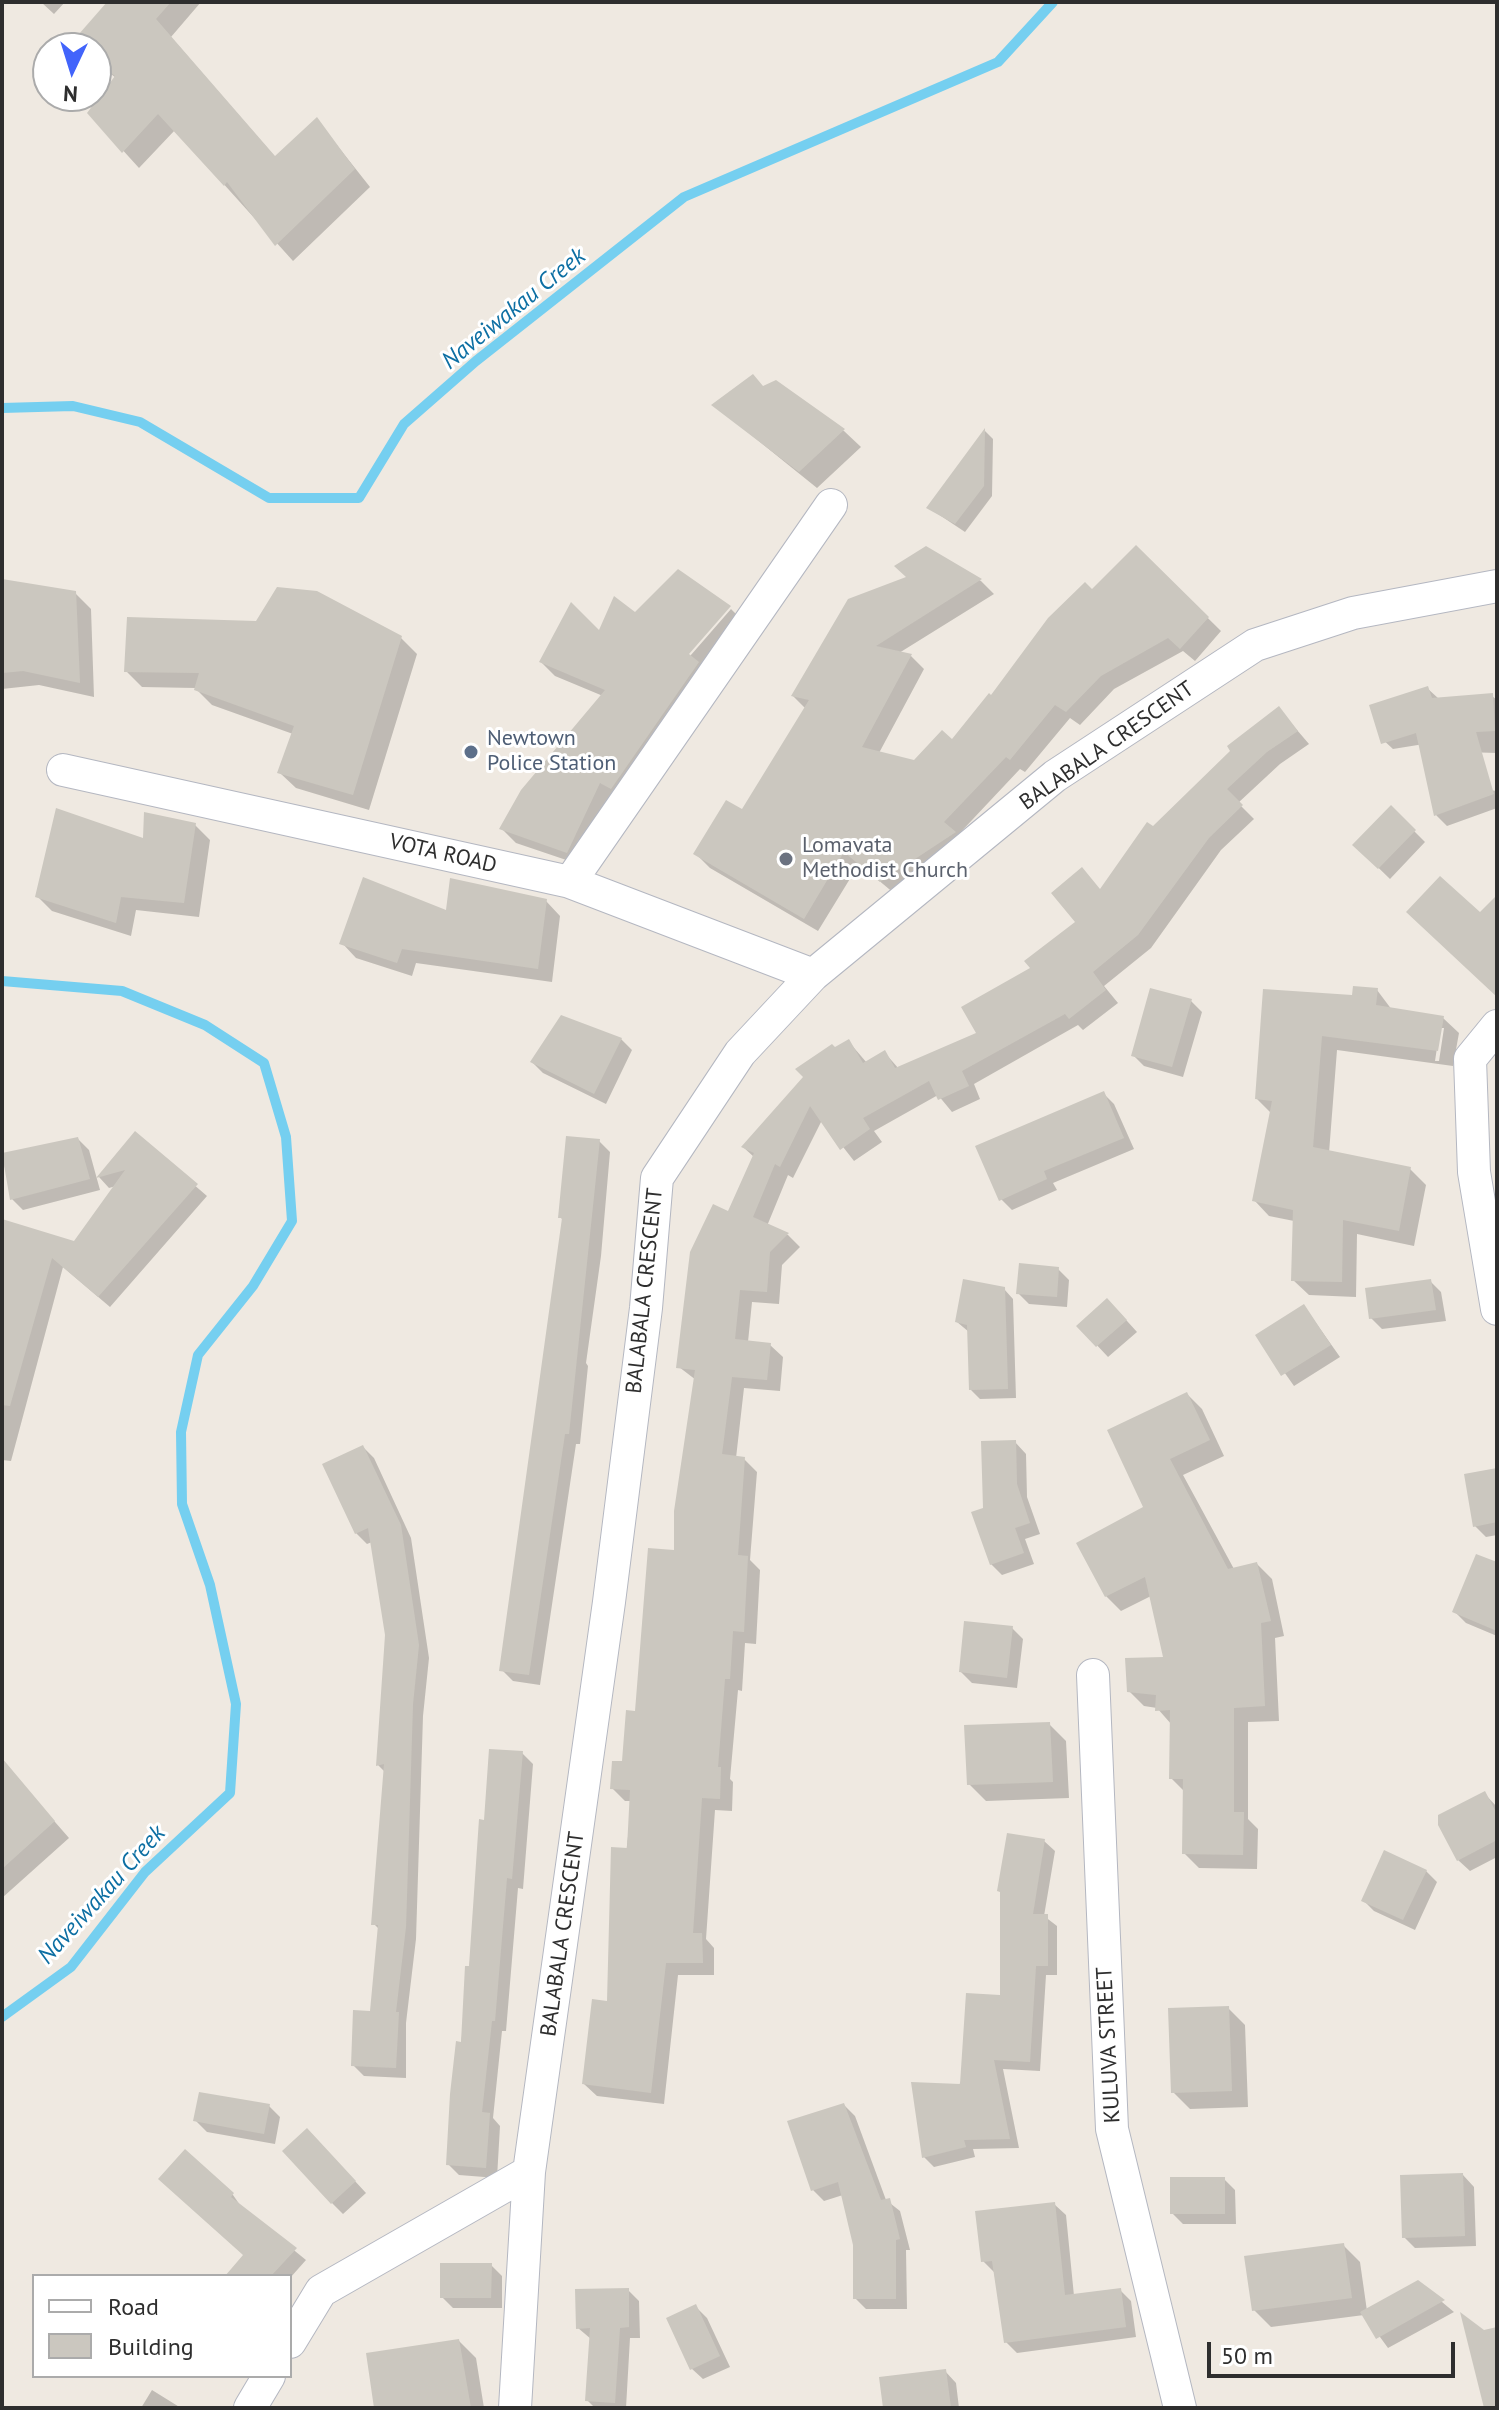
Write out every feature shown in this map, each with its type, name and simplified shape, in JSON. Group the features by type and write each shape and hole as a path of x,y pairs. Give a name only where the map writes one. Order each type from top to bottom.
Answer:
{"street":[{"path":"570,882 831,505"},
{"name":"BALABALA CRESCENT","path":"515,2408 529,2172 617,1540 646,1308 657,1178 740,1053 813,975 1055,776 1255,645 1353,613 1497,586"},
{"name":"VOTA ROAD","path":"63,770 570,882 813,975"},
{"path":"1497,1026 1470,1059 1474,1172 1497,1309"},
{"name":"KULUVA STREET","path":"1093,1675 1112,2129 1180,2408"},
{"path":"292,2339 321,2291 529,2172"},
{"path":"250,2408 268,2378"}],"building":[{"path":"107,2 171,2 156,19 275,156 317,117 355,169 275,246 227,182 224,186 158,114 122,153 87,113 112,112 112,80 115,76 112,74 112,32 81,32"},
{"path":"753,374 763,386 776,380 845,429 799,472 711,405"},
{"path":"985,428 984,486 955,524 926,508"},
{"path":"1136,545 1209,617 1180,649 1168,638 1101,676 1066,712 1055,705 1010,760 1006,757 944,822 956,832 880,882 844,852 804,919 693,854 726,800 742,809 809,700 791,696 848,599 906,577 894,566 926,546 982,579 876,646 912,654 862,747 914,760 942,730 952,739 989,693 991,695 1048,618 1085,582 1092,589"},
{"path":"678,569 731,606 689,654 699,662 611,789 600,783 567,853 499,829 521,790 605,690 539,662 571,602 599,630 614,596 635,612"},
{"path":"2,579 76,591 80,683 23,671 2,673"},
{"path":"277,587 317,591 402,636 353,795 277,773 294,726 194,690 199,673 124,672 127,617 256,621"},
{"path":"1428,686 1432,698 1493,693 1495,731 1476,732 1494,794 1434,816 1416,733 1381,744 1369,705"},
{"path":"1279,706 1298,731 1267,752 1227,789 1243,805 1209,838 1138,935 1093,972 1106,990 1069,1019 1065,1014 962,1071 969,1086 938,1100 929,1081 863,1118 870,1129 840,1150 810,1106 780,1167 775,1164 753,1217 789,1233 770,1252 767,1292 740,1290 735,1339 771,1343 767,1380 732,1377 722,1454 745,1457 738,1555 748,1556 744,1632 733,1631 730,1679 725,1679 718,1767 721,1767 720,1799 702,1798 693,1933 702,1933 703,1963 666,1963 651,2093 582,2084 592,1999 607,2001 611,1847 627,1848 630,1790 610,1789 612,1761 622,1761 626,1710 635,1711 648,1548 674,1550 674,1511 695,1370 676,1368 690,1252 713,1204 728,1211 754,1153 741,1147 803,1077 795,1069 832,1044 835,1047 849,1039 863,1063 885,1050 895,1068 976,1033 961,1007 1030,968 1024,961 1075,922 1051,893 1082,867 1100,889 1147,822 1153,826 1230,751 1227,746"},
{"path":"1391,805 1416,830 1378,869 1352,845"},
{"path":"56,808 143,838 144,812 196,823 184,903 121,897 116,923 35,897"},
{"path":"1440,876 1480,912 1497,895 1497,997 1406,912"},
{"path":"363,877 446,910 450,878 547,899 538,969 402,949 397,963 339,944"},
{"path":"1353,986 1378,988 1376,1005 1444,1016 1438,1051 1322,1036 1313,1147 1411,1167 1399,1231 1343,1220 1342,1282 1291,1281 1293,1210 1252,1201 1272,1101 1255,1099 1263,989 1352,995"},
{"path":"1150,988 1192,999 1172,1067 1131,1056"},
{"path":"561,1015 622,1038 594,1094 530,1062"},
{"path":"1104,1091 1124,1138 1044,1171 1047,1179 999,1201 975,1146"},
{"path":"135,1131 198,1184 98,1297 52,1258 10,1406 2,1405 2,1219 74,1241 125,1170 96,1178"},
{"path":"566,1136 600,1139 569,1434 565,1434 529,1675 499,1671 562,1218 558,1218"},
{"path":"78,1137 90,1179 10,1200 2,1153"},
{"path":"1019,1263 1059,1267 1057,1297 1016,1294"},
{"path":"963,1279 1005,1287 1008,1389 969,1390 967,1325 955,1322"},
{"path":"1431,1279 1436,1310 1369,1319 1365,1288"},
{"path":"1107,1298 1127,1320 1096,1347 1076,1326"},
{"path":"1304,1304 1331,1345 1281,1376 1255,1335"},
{"path":"1187,1392 1210,1440 1170,1459 1228,1569 1257,1562 1271,1621 1261,1623 1265,1706 1234,1708 1234,1812 1244,1812 1243,1855 1182,1854 1183,1779 1169,1779 1170,1710 1155,1711 1156,1695 1127,1692 1125,1658 1163,1657 1145,1577 1105,1597 1076,1543 1143,1507 1107,1430"},
{"path":"1016,1440 1017,1484 1030,1523 1015,1528 1024,1553 990,1565 971,1512 983,1508 981,1441"},
{"path":"363,1445 401,1525 419,1645 413,1704 406,1927 396,2012 399,2012 396,2068 351,2066 353,2010 370,2011 378,1925 371,1925 384,1764 376,1766 385,1635 368,1528 355,1534 322,1464"},
{"path":"1497,1468 1497,1522 1473,1527 1464,1474"},
{"path":"1476,1554 1497,1562 1497,1631 1452,1612"},
{"path":"964,1621 1013,1626 1007,1678 959,1672"},
{"path":"1050,1722 1053,1782 967,1785 964,1725"},
{"path":"489,1749 523,1751 512,1879 507,1878 495,2021 492,2021 482,2112 490,2113 486,2168 446,2165 450,2094 456,2041 461,2042 479,1819 484,1820"},
{"path":"2,1758 55,1821 2,1869"},
{"path":"1485,1791 1497,1814 1497,1840 1457,1861 1438,1825 1438,1815"},
{"path":"1007,1833 1045,1839 1033,1914 1048,1914 1048,1966 1036,1966 1030,2062 994,2060 1010,2139 964,2140 966,2147 922,2158 911,2082 960,2084 966,1993 1000,1995 1000,1892 997,1891"},
{"path":"1384,1850 1427,1870 1403,1920 1361,1901"},
{"path":"1229,2006 1232,2091 1171,2093 1168,2008"},
{"path":"199,2092 270,2104 264,2134 193,2121"},
{"path":"844,2103 881,2200 890,2198 900,2239 896,2240 896,2299 853,2299 853,2245 838,2182 811,2191 787,2121"},
{"path":"307,2128 356,2181 331,2204 282,2151"},
{"path":"185,2149 234,2193 231,2197 297,2248 273,2274 227,2274 243,2255 158,2179"},
{"path":"1463,2173 1465,2236 1402,2238 1400,2175"},
{"path":"1170,2177 1225,2177 1225,2214 1170,2214"},
{"path":"1055,2202 1065,2295 1121,2288 1126,2327 1004,2343 992,2261 981,2262 975,2211"},
{"path":"1344,2243 1352,2298 1252,2311 1244,2256"},
{"path":"440,2263 492,2263 491,2298 440,2298"},
{"path":"1418,2280 1445,2300 1376,2339 1360,2312"},
{"path":"629,2288 629,2327 620,2328 615,2403 585,2401 590,2328 576,2329 575,2289"},
{"path":"696,2304 720,2356 690,2370 666,2318"},
{"path":"1460,2312 1484,2330 1497,2327 1497,2408 1484,2408"},
{"path":"459,2339 471,2408 374,2408 366,2353"},
{"path":"946,2369 951,2408 883,2408 879,2377"}],"waterway":[{"name":"Naveiwakau Creek","path":"2,408 73,406 140,422 269,498 359,498 404,424 476,361 684,197 998,62 1053,2"},
{"name":"Naveiwakau Creek","path":"2,981 122,991 205,1025 264,1063 286,1137 292,1221 253,1286 198,1355 181,1432 182,1504 210,1585 236,1704 230,1793 145,1872 71,1967 2,2017"}],"place":[{"name":"Newtown Police Station","path":"471,752"},
{"name":"Lomavata Methodist Church","path":"786,859"}]}
